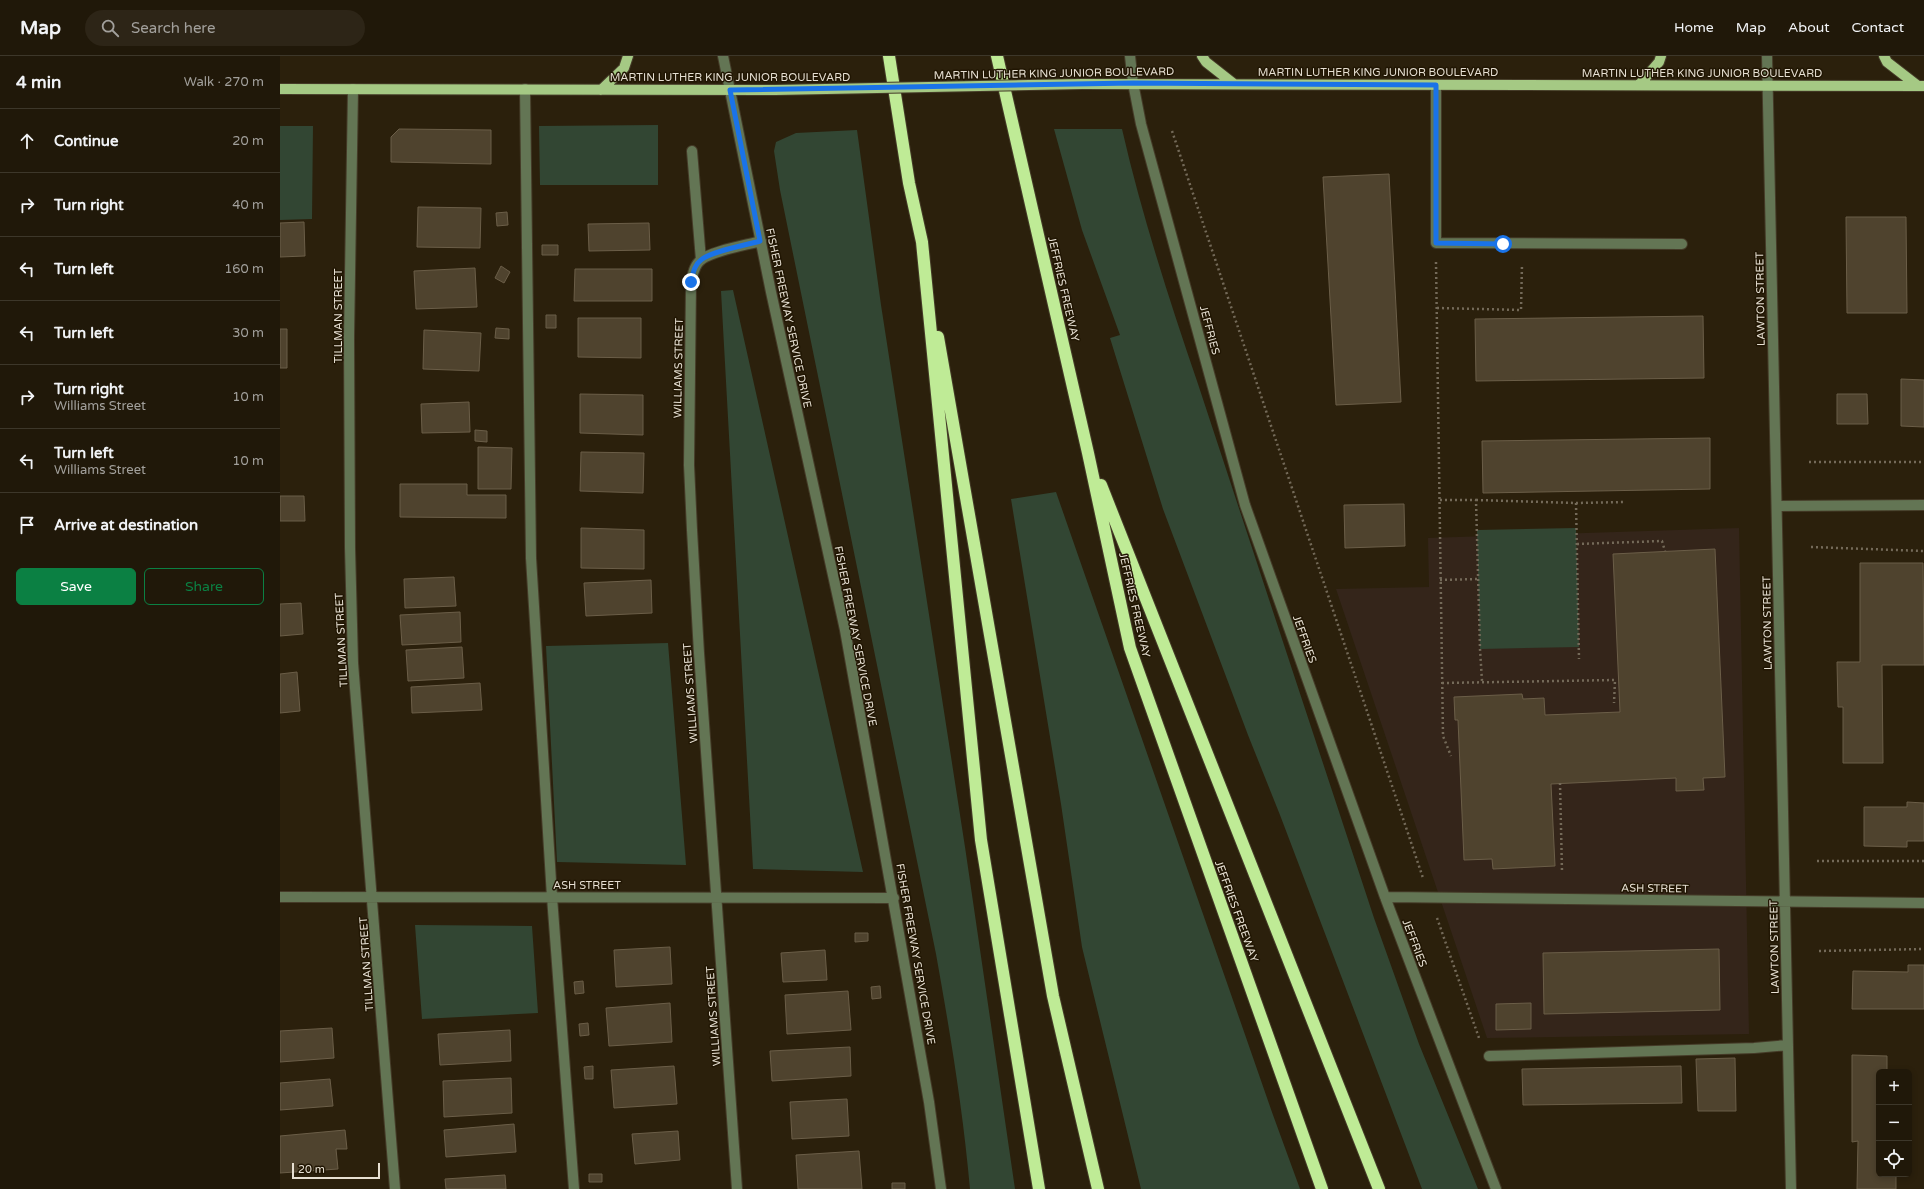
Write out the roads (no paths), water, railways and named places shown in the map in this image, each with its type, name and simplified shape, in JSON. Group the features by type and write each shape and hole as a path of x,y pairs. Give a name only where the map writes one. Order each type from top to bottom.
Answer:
{"highway":[{"path":"889,56 1053,996 1098,1189"},
{"name":"JEFFRIES FREEWAY","path":"997,56 1088,453 1130,648 1322,1189"},
{"path":"922,242 980,840 1039,1189"},
{"path":"1088,453 1379,1189"}],"main road":[{"path":"601,90 624,68 628,56"},
{"path":"1202,56 1206,62 1234,84"},
{"path":"1639,85 1658,62 1660,56"},
{"path":"1884,56 1888,62 1921,86"},
{"name":"MARTIN LUTHER KING JUNIOR BOULEVARD","path":"280,89 775,90 1133,83 1921,86"}],"street":[{"path":"723,56 730,90"},
{"name":"JEFFRIES","path":"1130,56 1133,83 1141,124 1245,505 1385,897 1496,1189"},
{"name":"LAWTON STREET","path":"1767,56 1791,1189"},
{"path":"1436,85 1436,243 1682,244"},
{"name":"TILLMAN STREET","path":"353,89 350,337 350,548 354,663 395,1189"},
{"path":"525,89 531,558 552,897 574,1189"},
{"name":"FISHER FREEWAY SERVICE DRIVE","path":"730,90 760,241 845,630 894,898 929,1102 941,1189"},
{"path":"692,151 701,260 711,255 760,241"},
{"name":"WILLIAMS STREET","path":"701,260 694,269 691,282 689,465 698,645 737,1189"},
{"path":"1777,506 1924,505"},
{"name":"ASH STREET","path":"280,897 894,898"},
{"name":"ASH STREET","path":"1385,897 1924,903"},
{"path":"1488,1056 1754,1048 1788,1045"}]}
